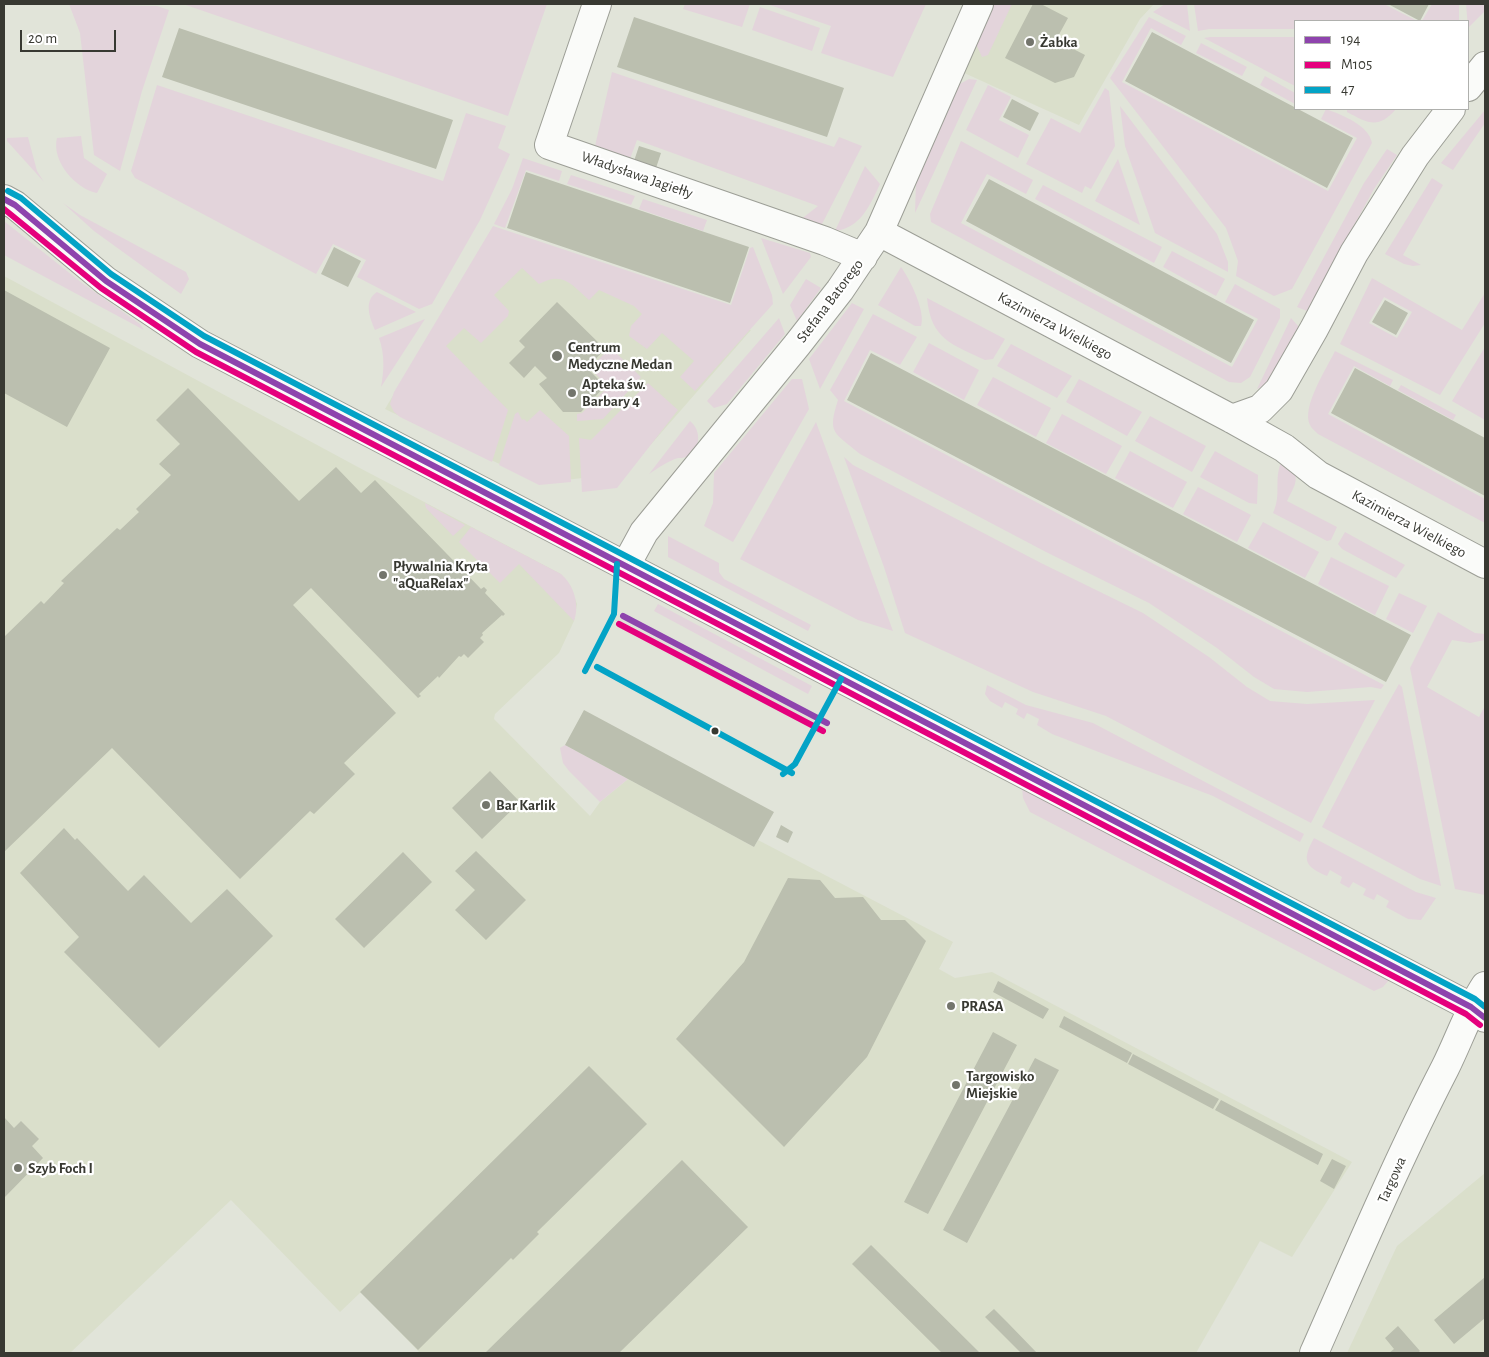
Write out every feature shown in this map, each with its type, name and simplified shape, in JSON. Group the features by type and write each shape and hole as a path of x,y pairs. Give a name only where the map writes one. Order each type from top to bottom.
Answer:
{"street":[{"name":"Władysława Jagiełły","path":"597,4 549,145 825,241 863,257"},
{"name":"Stefana Batorego","path":"626,565 652,521 797,345 863,257 879,232 979,4"},
{"path":"1469,86 1485,66"},
{"path":"1232,418 1260,409 1279,390 1354,253 1415,156 1450,110"},
{"path":"8,198 106,281 200,344 1481,1004"},
{"name":"Kazimierza Wielkiego","path":"879,232 1232,418 1284,448 1318,475 1485,564"},
{"name":"Targowa","path":"1314,1353 1481,1004"}],"shaded area":[{"path":"69,4 157,6 169,10 142,91 120,171 94,155 80,33"},
{"path":"183,4 547,4 508,116"},
{"path":"685,4 750,4 742,27 683,9"},
{"path":"767,4 926,4 893,77 821,53 831,26"},
{"path":"966,4 1154,4 1140,19 1079,125 940,62"},
{"path":"991,4 1012,4 988,55 982,57 976,44"},
{"path":"1165,4 1187,4 1190,31 1153,12"},
{"path":"1194,4 1384,4 1415,20 1294,20 1294,29 1209,29 1198,31"},
{"path":"1432,4 1459,4 1459,20 1423,20"},
{"path":"1466,4 1485,4 1485,11 1469,27 1469,20 1467,20"},
{"path":"760,7 820,28 812,51 752,30"},
{"path":"1149,17 1186,36 1181,45 1151,28 1122,82 1328,191 1357,138 1321,119 1326,110 1340,114 1366,131 1372,143 1292,289 1274,296 1236,276 1238,261 1226,228 1110,78"},
{"path":"1294,37 1294,85 1204,38"},
{"path":"1201,43 1247,67 1242,76 1196,53"},
{"path":"612,72 834,147 839,137 862,146 821,226 800,220 818,206 637,140 630,159 595,146"},
{"path":"1265,76 1294,92 1294,103 1260,85"},
{"path":"969,79 977,80 915,213 916,182 958,85"},
{"path":"157,85 443,181 466,113 506,126 498,148 510,154 480,220 432,304 419,309 357,277 366,260 333,244 316,274 135,178 131,171"},
{"path":"988,85 1011,97 999,120 1029,135 1018,158 966,130"},
{"path":"1105,88 1109,91 1115,146 1091,189 1085,186 1082,193 1026,164 1051,118 1080,133"},
{"path":"1120,106 1217,234 1228,262 1228,272 1155,233 1125,146"},
{"path":"1347,110 1395,110 1384,120 1373,123 1347,112"},
{"path":"1485,110 1485,123 1453,170 1441,163"},
{"path":"81,136 84,158 107,174 97,193 81,186 74,180 61,164 58,156 57,138"},
{"path":"28,137 37,171 44,182 7,141 7,138"},
{"path":"961,141 1033,180 1026,194 987,174 961,223 1232,367 1258,319 1225,302 1235,284 1280,309 1280,318 1250,377 1241,383 1229,382 931,222 930,214"},
{"path":"1387,149 1397,155 1374,189 1307,311 1297,307 1364,183"},
{"path":"523,158 562,171 559,181 526,170 505,228 494,224 512,189"},
{"path":"1118,159 1140,225 1095,201"},
{"path":"865,166 880,184 864,214 852,225 835,231"},
{"path":"571,175 635,196 631,205 567,184"},
{"path":"1432,178 1443,185 1403,255 1421,265 1404,264 1385,254"},
{"path":"1043,185 1162,247 1154,263 1035,199"},
{"path":"643,199 707,220 703,231 639,209"},
{"path":"63,203 80,215 186,272 189,279 181,294 94,231"},
{"path":"4,221 82,283 140,324 144,330 4,255"},
{"path":"493,226 731,305 750,248 753,247 772,295 773,304 695,391 680,377 694,361 662,333 647,349 629,336 631,326 642,314 634,306 599,290 589,300 572,284 561,279 547,280 539,284 522,268 494,295 509,311 508,316 481,343 464,328 446,346 508,410 492,462 400,417 394,412 390,404 394,392"},
{"path":"761,238 810,253 811,257 783,294"},
{"path":"485,242 751,330 626,473 539,483 385,409"},
{"path":"1172,251 1225,279 1216,296 1163,267"},
{"path":"901,267 913,287 919,304 922,320 921,326 915,326 878,305"},
{"path":"4,276 561,574 569,584 577,604 574,621 559,653 495,714 494,719 590,816 600,802 628,779 754,847 758,840 953,942 939,969 955,978 992,972 1352,1162 1292,1257 1260,1241 1196,1353 420,1353 361,1292 340,1312 231,1200 70,1353 4,1353"},
{"path":"1372,278 1462,330 1485,293 1485,323 1440,395 1340,344","holes":["1384,297 1412,312 1397,338 1369,323"]},
{"path":"806,279 821,288 797,321 790,305"},
{"path":"377,292 416,312 375,330 369,305 370,300"},
{"path":"927,298 1005,339 993,359 985,360 945,339 933,323"},
{"path":"852,303 864,309 820,389 809,359"},
{"path":"873,314 917,337 900,365 870,350 844,401 1384,685 1381,689 1371,687 1307,692 1274,689 1149,603 1046,552 860,454 835,432 833,420 838,400 830,390"},
{"path":"779,318 785,334 727,404 714,408 707,401"},
{"path":"1291,318 1299,327 1287,353 1271,379 1257,389"},
{"path":"425,319 381,387 383,363 379,338"},
{"path":"929,343 979,370 964,400 913,372"},
{"path":"1011,344 1072,376 1057,398 997,366"},
{"path":"1485,347 1485,420 1452,401"},
{"path":"612,349 641,377 603,419 577,421 577,414 582,413 608,387 590,368 608,350"},
{"path":"1335,351 1393,380 1390,386 1354,366 1328,414 1485,499 1485,523 1318,434 1312,428 1308,417 1309,408 1321,377"},
{"path":"993,377 1051,408 1036,437 977,405"},
{"path":"792,379 802,379 809,409 733,542 704,526 713,503 714,473"},
{"path":"1079,379 1142,412 1127,436 1066,402"},
{"path":"648,383 678,410 617,488 582,492 579,438 591,440"},
{"path":"1401,385 1456,415 1453,420 1398,390"},
{"path":"540,410 569,436 571,482 539,485 499,465 515,414 518,412 522,420 524,419 527,422"},
{"path":"1062,414 1122,446 1106,474 1046,443"},
{"path":"1150,416 1206,446 1192,472 1135,441"},
{"path":"690,421 697,430 698,435 695,449 686,457 671,461 649,474"},
{"path":"816,422 893,631 858,620 740,559"},
{"path":"1130,451 1187,482 1173,508 1115,478"},
{"path":"1215,451 1258,475 1257,504 1249,503 1200,477"},
{"path":"844,457 853,465 1041,563 1143,613 1209,657 1247,687 1270,701 1307,704 1375,700 1311,823 1106,716 1033,692 905,633 884,567"},
{"path":"1282,460 1295,474 1296,479 1294,488 1287,501 1337,527 1331,540 1327,541 1273,513 1277,500 1279,467"},
{"path":"1198,487 1251,515 1237,542 1183,514"},
{"path":"425,503 465,525 453,536 426,508"},
{"path":"1263,522 1319,552 1305,578 1248,548"},
{"path":"471,527 561,574 566,579 575,596 576,615 574,621 519,564 500,583 459,542"},
{"path":"1345,532 1405,565 1396,578 1342,549 1338,544"},
{"path":"668,536 719,563 719,572 724,579 811,625 808,631 668,557"},
{"path":"1331,557 1389,586 1375,615 1318,584"},
{"path":"1399,593 1427,606 1413,633 1386,619"},
{"path":"658,604 812,686 808,694 654,611"},
{"path":"1438,612 1475,633 1485,634 1485,640 1470,643 1452,640 1427,687 1479,717 1485,706 1485,895 1455,889 1410,668"},
{"path":"1399,684 1402,687 1441,886 1420,879 1322,827"},
{"path":"987,685 1026,705 1093,723 1304,834 1300,842 1213,796 1052,734 1037,725 1039,719 1027,713 1024,719 1016,714 1018,709 1005,702 1002,708 990,701 985,694"},
{"path":"565,745 628,779 600,802 563,763 560,748"},
{"path":"1022,787 1389,980 1383,987 1374,991 1030,812 1023,798"},
{"path":"1314,838 1416,892 1436,898 1421,920 1408,919 1386,907 1389,901 1377,894 1374,900 1363,895 1366,889 1353,882 1349,888 1340,883 1342,877 1330,870 1327,876 1314,869 1307,861 1307,857"},
{"path":"1485,1173 1485,1353 1347,1353 1397,1246"}],"building":[{"path":"1033,4 1041,4 1068,18 1056,40 1085,55 1074,77 1055,83 1005,58"},
{"path":"1388,4 1429,4 1421,20"},
{"path":"634,17 844,88 827,137 617,67"},
{"path":"179,28 453,120 436,169 162,77"},
{"path":"1152,32 1294,107 1294,110 1300,110 1353,138 1327,188 1125,81"},
{"path":"1012,99 1039,113 1030,131 1003,117"},
{"path":"639,146 661,153 656,168 634,161"},
{"path":"526,172 749,247 730,303 507,228"},
{"path":"989,179 1254,320 1231,363 966,221"},
{"path":"334,247 361,261 348,287 321,274"},
{"path":"4,290 110,348 67,427 4,393"},
{"path":"1385,300 1408,313 1396,335 1372,322"},
{"name":"Centrum Medyczne Medan","path":"557,302 605,349 587,368 605,386 581,412 563,412 539,384 547,378 535,366 524,378 509,363 525,347 519,341"},
{"path":"871,353 1411,635 1386,682 847,400"},
{"path":"1355,368 1485,438 1485,496 1331,413"},
{"path":"188,388 299,501 336,467 361,493 375,480 481,589 484,587 487,590 485,593 505,614 482,633 483,635 480,638 484,642 468,658 464,654 461,657 459,656 439,678 438,676 419,694 421,696 418,698 311,588 293,605 396,713 344,763 355,774 314,814 310,811 240,879 112,748 4,852 4,637 41,601 44,604 64,583 61,581 117,528 120,530 139,512 136,509 171,475 159,464 180,444 156,420"},
{"path":"584,710 774,812 754,847 565,745"},
{"name":"Bar Karlik","path":"490,771 520,802 482,839 452,808"},
{"path":"781,825 793,832 788,843 776,837"},
{"path":"64,828 75,840 77,838 128,891 144,875 191,923 227,889 273,936 159,1048 64,952 79,937 20,873"},
{"path":"476,851 526,900 486,940 455,910 475,890 455,871"},
{"path":"403,852 432,882 364,948 335,919"},
{"path":"788,878 820,880 835,898 863,897 881,920 905,920 926,941 867,1057 784,1147 676,1039 744,962"},
{"path":"998,981 1049,1009 1043,1019 993,992"},
{"path":"1064,1016 1132,1053 1127,1063 1059,1027"},
{"path":"993,1032 1017,1045 928,1214 904,1202"},
{"path":"1133,1054 1219,1099 1213,1109 1128,1064"},
{"path":"1035,1058 1059,1070 967,1243 943,1230"},
{"path":"589,1066 647,1124 537,1232 539,1234 513,1260 511,1258 418,1350 360,1292"},
{"path":"1221,1100 1323,1154 1318,1165 1215,1110"},
{"name":"Szyb Foch I","path":"4,1117 14,1128 21,1121 39,1139 32,1146 43,1158 4,1198"},
{"path":"1332,1159 1346,1166 1334,1189 1320,1181"},
{"path":"682,1160 748,1227 619,1353 485,1353"},
{"path":"871,1245 980,1353 942,1353 852,1264"},
{"path":"1485,1277 1485,1318 1454,1344 1434,1320"},
{"path":"994,1309 1037,1353 1021,1353 985,1317"},
{"path":"1398,1326 1420,1351 1418,1353 1389,1353 1394,1349 1385,1338"}],"transit line":[{"name":"47","path":"8,191 21,198 111,274 204,336 1475,999 1485,1007"},
{"name":"194","path":"4,199 15,205 106,281 200,344 1471,1007 1485,1018"},
{"name":"M105","path":"4,209 101,288 196,352 1466,1014 1480,1025"},
{"name":"47","path":"585,671 614,614 617,564"},
{"name":"194","path":"623,616 827,723"},
{"name":"M105","path":"619,624 823,731"},
{"name":"47","path":"597,667 792,773"},
{"name":"47","path":"783,774 795,764 841,679"}],"place":[{"name":"Żabka","path":"1030,42"},
{"name":"Centrum Medyczne Medan","path":"557,356"},
{"name":"Apteka św. Barbary 4","path":"572,393"},
{"name":"Pływalnia Kryta \"aQuaRelax\"","path":"383,575"},
{"name":"Bar Karlik","path":"486,805"},
{"name":"PRASA","path":"951,1006"},
{"name":"Targowisko Miejskie","path":"956,1085"},
{"name":"Szyb Foch I","path":"18,1168"}]}
